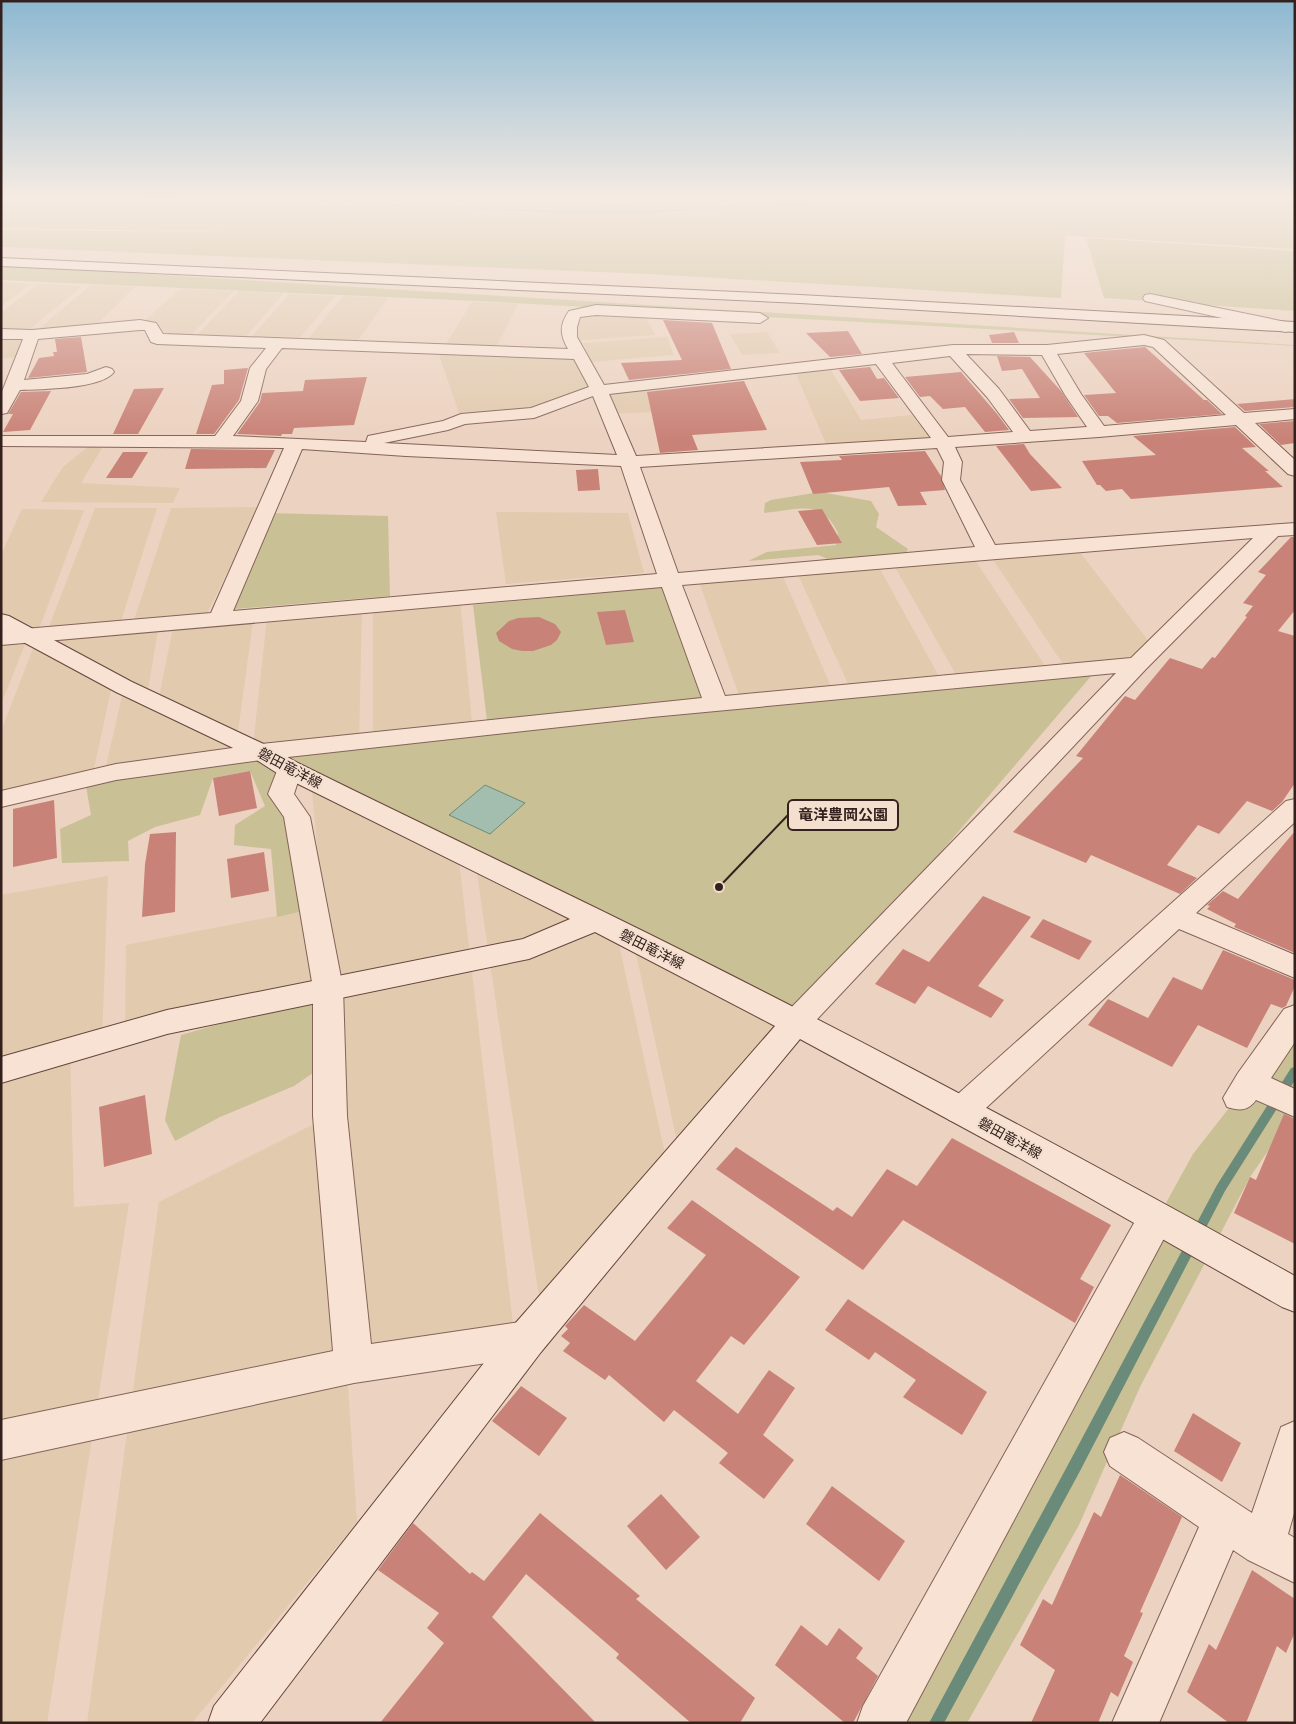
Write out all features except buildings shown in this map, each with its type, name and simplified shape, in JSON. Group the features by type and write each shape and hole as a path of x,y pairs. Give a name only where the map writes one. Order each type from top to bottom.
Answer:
{"street":[{"path":"357,278 780,298 1290,327"},
{"path":"1150,298 1290,327"},
{"path":"717,705 601,390 569,337 568,327 574,314 584,311 760,318"},
{"path":"1,334 32,335 140,325 151,326 157,339 580,354"},
{"path":"1,408 11,380 32,335"},
{"path":"346,445 448,425 461,419 534,413 588,392 601,390 953,350 1047,350 1144,340 1158,343 1295,470"},
{"path":"220,441 250,401 258,368 278,344"},
{"path":"953,350 993,393 1025,437"},
{"path":"1047,350 1073,395 1099,432"},
{"path":"880,358 944,443 953,462 951,480 988,552"},
{"path":"11,380 90,379 106,372"},
{"path":"1,441 220,441 346,445 406,452 629,462 1099,432 1295,414"},
{"path":"219,619 295,444"},
{"path":"15,636 670,581 988,552 1295,529"},
{"path":"231,1723 527,1338 795,1023 1138,664 1272,531"},
{"name":"磐田竜洋線","path":"1,620 15,636 261,752 289,769 596,920 795,1023 961,1111 1295,1295"},
{"path":"1,799 116,772 261,752 1138,664"},
{"path":"289,769 281,794 297,817 328,988 330,1116 354,1365"},
{"path":"961,1111 1295,807"},
{"path":"1175,916 1295,967"},
{"path":"1,1070 167,1022 529,948 596,920"},
{"path":"1295,1017 1244,1090 1295,1104"},
{"path":"880,1723 1161,1221"},
{"path":"1,1440 354,1365 527,1338"},
{"path":"1124,1452 1224,1520 1279,1553 1295,1441"},
{"path":"1135,1723 1224,1520"}],"shaded area":[{"path":"1,278 219,278 1295,346 478,301 1,280"},
{"path":"725,278 1062,278 1061,298"},
{"path":"1098,278 1295,278 1295,311 1104,298"},
{"path":"1,282 30,284 1,306"},
{"path":"38,284 82,286 25,333 1,332 1,313"},
{"path":"91,285 135,287 91,330 35,332"},
{"path":"180,289 234,291 187,339 157,339 140,325"},
{"path":"239,291 284,293 241,342 193,339"},
{"path":"289,294 335,296 295,344 247,342"},
{"path":"343,296 388,298 353,347 304,344"},
{"path":"472,302 518,304 494,351 580,354 601,390 534,413 461,419 437,349 443,349"},
{"path":"592,314 646,317 655,335 572,341 579,333 577,324 583,316"},
{"path":"767,332 780,353 742,355 730,334"},
{"path":"1,336 28,338 25,356 1,359"},
{"path":"667,337 674,355 591,362 583,343"},
{"path":"831,370 861,420 912,415 929,437 827,446 796,374"},
{"path":"664,383 676,411 610,414 601,390"},
{"path":"89,446 102,448 81,483 180,488 173,503 41,502 63,467"},
{"path":"820,492 871,501 879,514 876,527 908,549 903,559 842,565 818,555 748,561 767,552 836,545 838,533 831,522 816,510 798,509 764,513 765,503 771,500"},
{"path":"259,507 205,618 133,623 171,508"},
{"path":"95,508 157,508 120,624 48,629"},
{"path":"22,509 84,510 39,629 1,632 1,555"},
{"path":"496,512 628,513 644,573 506,584"},
{"path":"265,513 388,516 390,596 223,610"},
{"path":"1075,546 1154,648 1138,664 1067,670 988,552"},
{"path":"971,554 1049,672 959,680 891,560"},
{"path":"875,560 941,680 850,688 794,566"},
{"path":"780,570 834,693 741,701 697,576"},
{"path":"672,586 713,705 1098,668 795,1023 261,752 488,729 473,605"},
{"path":"460,600 473,731 373,741 373,607"},
{"path":"362,607 359,743 252,755 267,618"},
{"path":"253,621 237,739 251,753 104,775 124,687 37,639 158,630 147,696 158,702 173,628"},
{"path":"29,635 1,704 1,638"},
{"path":"34,646 112,685 92,778 1,799 1,731"},
{"path":"274,759 297,817 307,910 277,917 271,849 234,845 235,825 265,806 250,771 213,778 200,815 155,827 128,841 129,861 62,863 60,829 91,815 86,786 173,764"},
{"path":"311,780 458,852 514,1333 365,1362"},
{"path":"485,785 525,803 490,834 449,815"},
{"path":"475,860 616,931 667,1163 540,1304"},
{"path":"108,876 102,1040 70,1050 74,1207 129,1203 47,1723 1,1723 1,895"},
{"path":"307,910 328,988 125,1034 126,945"},
{"path":"633,940 786,1033 679,1150"},
{"path":"284,997 311,1000 328,1017 329,1062 294,1086 220,1117 175,1141 165,1120 181,1035 230,1021"},
{"path":"1295,1024 1295,1112 1250,1177 1140,1387 1079,1525 967,1723 880,1723 1193,1154"},
{"path":"330,1116 357,1522 192,1723 87,1723 159,1202"}],"waterway":[{"path":"936,1723 1075,1466 1221,1188 1295,1071"}],"place":[{"name":"竜洋豊岡公園","path":"719,887"}]}
